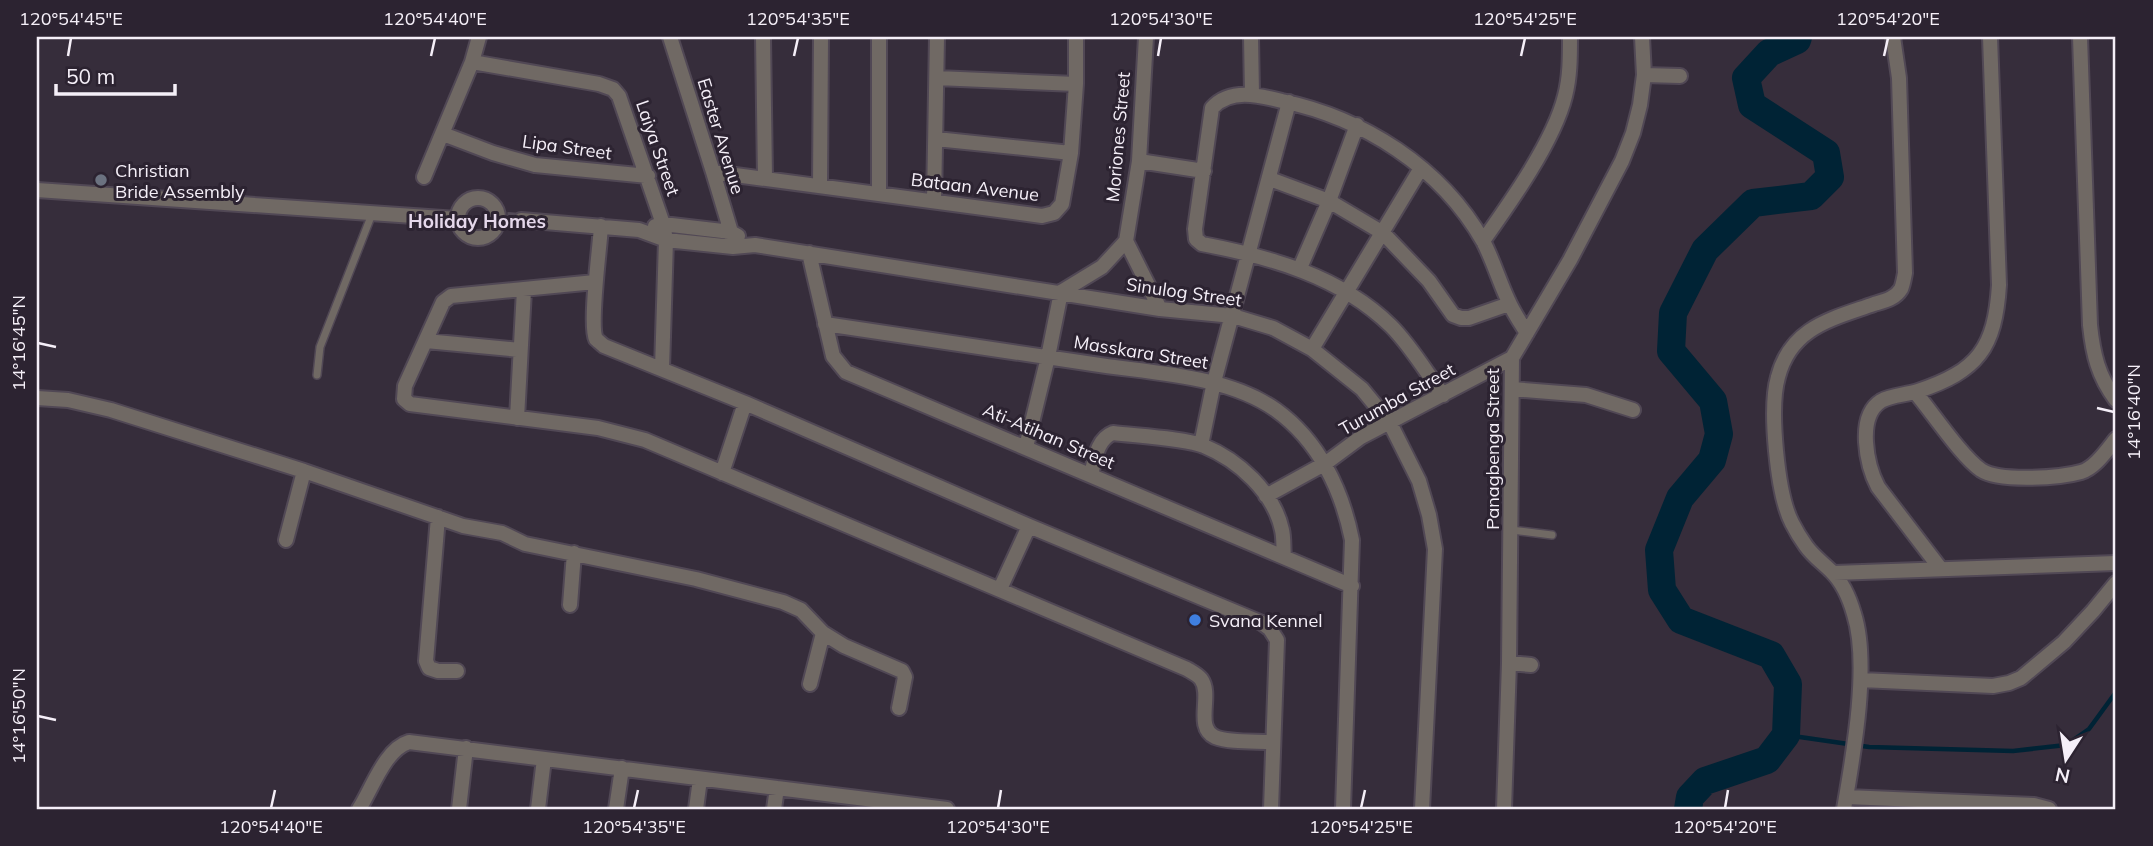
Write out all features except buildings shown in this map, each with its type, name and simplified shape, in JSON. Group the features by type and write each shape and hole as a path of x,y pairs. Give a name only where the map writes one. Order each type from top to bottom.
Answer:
{"street":[{"path":"424,177 479,37"},
{"name":"Easter Avenue","path":"670,37 732,240"},
{"path":"763,37 765,178"},
{"path":"820,186 821,37"},
{"path":"878,37 879,194"},
{"path":"934,201 937,37"},
{"name":"Bataan Avenue","path":"713,172 1042,216 1054,213 1062,204 1071,153 1076,37"},
{"name":"Moriones Street","path":"1126,241 1139,162 1146,37"},
{"path":"1251,37 1252,94"},
{"path":"1483,241 1512,199 1554,125 1565,97 1570,37"},
{"name":"Panagbenga Street","path":"1504,809 1509,663 1512,358 1570,260 1622,161 1633,133 1644,75 1642,37"},
{"path":"1893,37 1899,78 1906,274 1901,288 1892,299 1820,323 1805,333 1790,351 1779,374 1773,412 1782,494 1791,522 1808,548 1834,573 1849,597 1855,618 1861,680 1845,803 2034,805 2049,809"},
{"path":"1940,568 1878,487 1871,473 1866,441 1873,408 1883,400 1915,392 1966,369 1983,350 1993,331 1998,312 1999,285 1990,37"},
{"path":"2080,37 2093,358 2103,382 2116,400"},
{"name":"Laiya Street","path":"471,62 599,84 613,89 619,96 648,176 666,240 662,369"},
{"path":"1644,75 1680,76"},
{"path":"937,78 1076,84"},
{"path":"1443,395 1393,328 1374,311 1346,293 1300,268 1249,253 1202,244 1196,239 1195,229 1212,108 1220,99 1252,94 1289,102 1357,125 1381,138 1422,168 1454,202 1483,241 1510,304 1527,333"},
{"path":"1201,445 1214,383 1289,102"},
{"path":"1300,268 1329,201 1357,125"},
{"name":"Lipa Street","path":"443,134 535,165 648,176"},
{"path":"936,139 1071,153"},
{"path":"1139,162 1203,171"},
{"path":"1312,349 1422,168"},
{"path":"1270,179 1329,201 1383,233 1420,271 1453,315 1469,318 1510,304"},
{"path":"37,190 457,219"},
{"path":"509,219 497,226 491,234 474,239 459,228 457,219 458,210 464,203 472,198 481,198 490,202 509,219 639,230 666,240 732,240"},
{"path":"639,230 663,224 732,240"},
{"path":"601,226 594,328 596,339 604,346 745,403 1262,623 1270,629 1277,640 1271,809"},
{"name":"Sinulog Street","path":"732,240 1160,309 1233,316 1273,328 1312,349 1362,389 1390,423 1419,481 1429,515 1434,549 1422,809"},
{"path":"1026,447 1061,292 1102,267 1126,241 1160,309"},
{"name":"Ati-Atihan Street","path":"808,253 833,356 846,372 1352,586"},
{"path":"596,282 451,296 443,302 405,386 404,399 410,404 598,428 633,437 1000,589 1187,670 1200,677 1205,686 1205,723 1209,732 1218,738 1272,742"},
{"path":"517,418 524,290"},
{"name":"Masskara Street","path":"825,324 1214,383 1275,409 1293,425 1326,463 1348,518 1352,540 1343,809"},
{"path":"426,341 520,350"},
{"name":"Turumba Street","path":"1266,496 1326,463 1361,437 1512,358"},
{"path":"1512,389 1586,395 1633,410"},
{"path":"1915,392 1970,459 1982,470 1996,476 2015,478 2083,472 2116,439"},
{"path":"37,398 68,400 111,410 304,471 463,526 502,533 525,544 696,579 783,602 801,610 823,633 844,646 902,671 905,677 899,708"},
{"path":"722,473 745,403"},
{"path":"1091,475 1099,446 1105,436 1113,433 1201,445 1227,458 1245,472 1266,496 1278,516 1283,532 1284,557"},
{"path":"286,540 304,471"},
{"path":"438,517 426,661 429,668 438,671 457,671"},
{"path":"1000,589 1030,526"},
{"path":"570,605 574,553"},
{"path":"1834,573 2116,563"},
{"path":"1861,680 1993,686 2009,683 2021,678 2064,642 2116,583"},
{"path":"810,684 823,633"},
{"path":"1509,663 1531,665"},
{"path":"364,806 391,752 401,744 409,742 777,788 853,804 938,809"},
{"path":"459,809 466,748"},
{"path":"538,809 544,759"},
{"path":"616,809 622,768"},
{"path":"696,809 700,779"},
{"path":"774,809 777,788"}],"lane":[{"path":"317,375 320,347 372,213"},
{"path":"1511,530 1552,535"}],"waterway":[{"path":"1688,809 1690,797 1705,781 1767,760 1786,735 1788,684 1771,655 1681,620 1662,590 1659,550 1680,498 1712,460 1719,434 1713,401 1671,351 1673,313 1705,250 1753,203 1811,196 1830,177 1826,153 1752,105 1746,78 1769,53 1797,40 1798,37"},
{"path":"1786,735 1869,747 2013,751 2066,745 2089,729 2116,692"}],"tunnel":[{"path":"507,219 521,220"}],"place":[{"name":"Christian Bride Assembly","path":"101,180"},
{"name":"Svana Kennel","path":"1195,620"}],"district":[{"name":"Holiday Homes","path":"477,221"}]}
